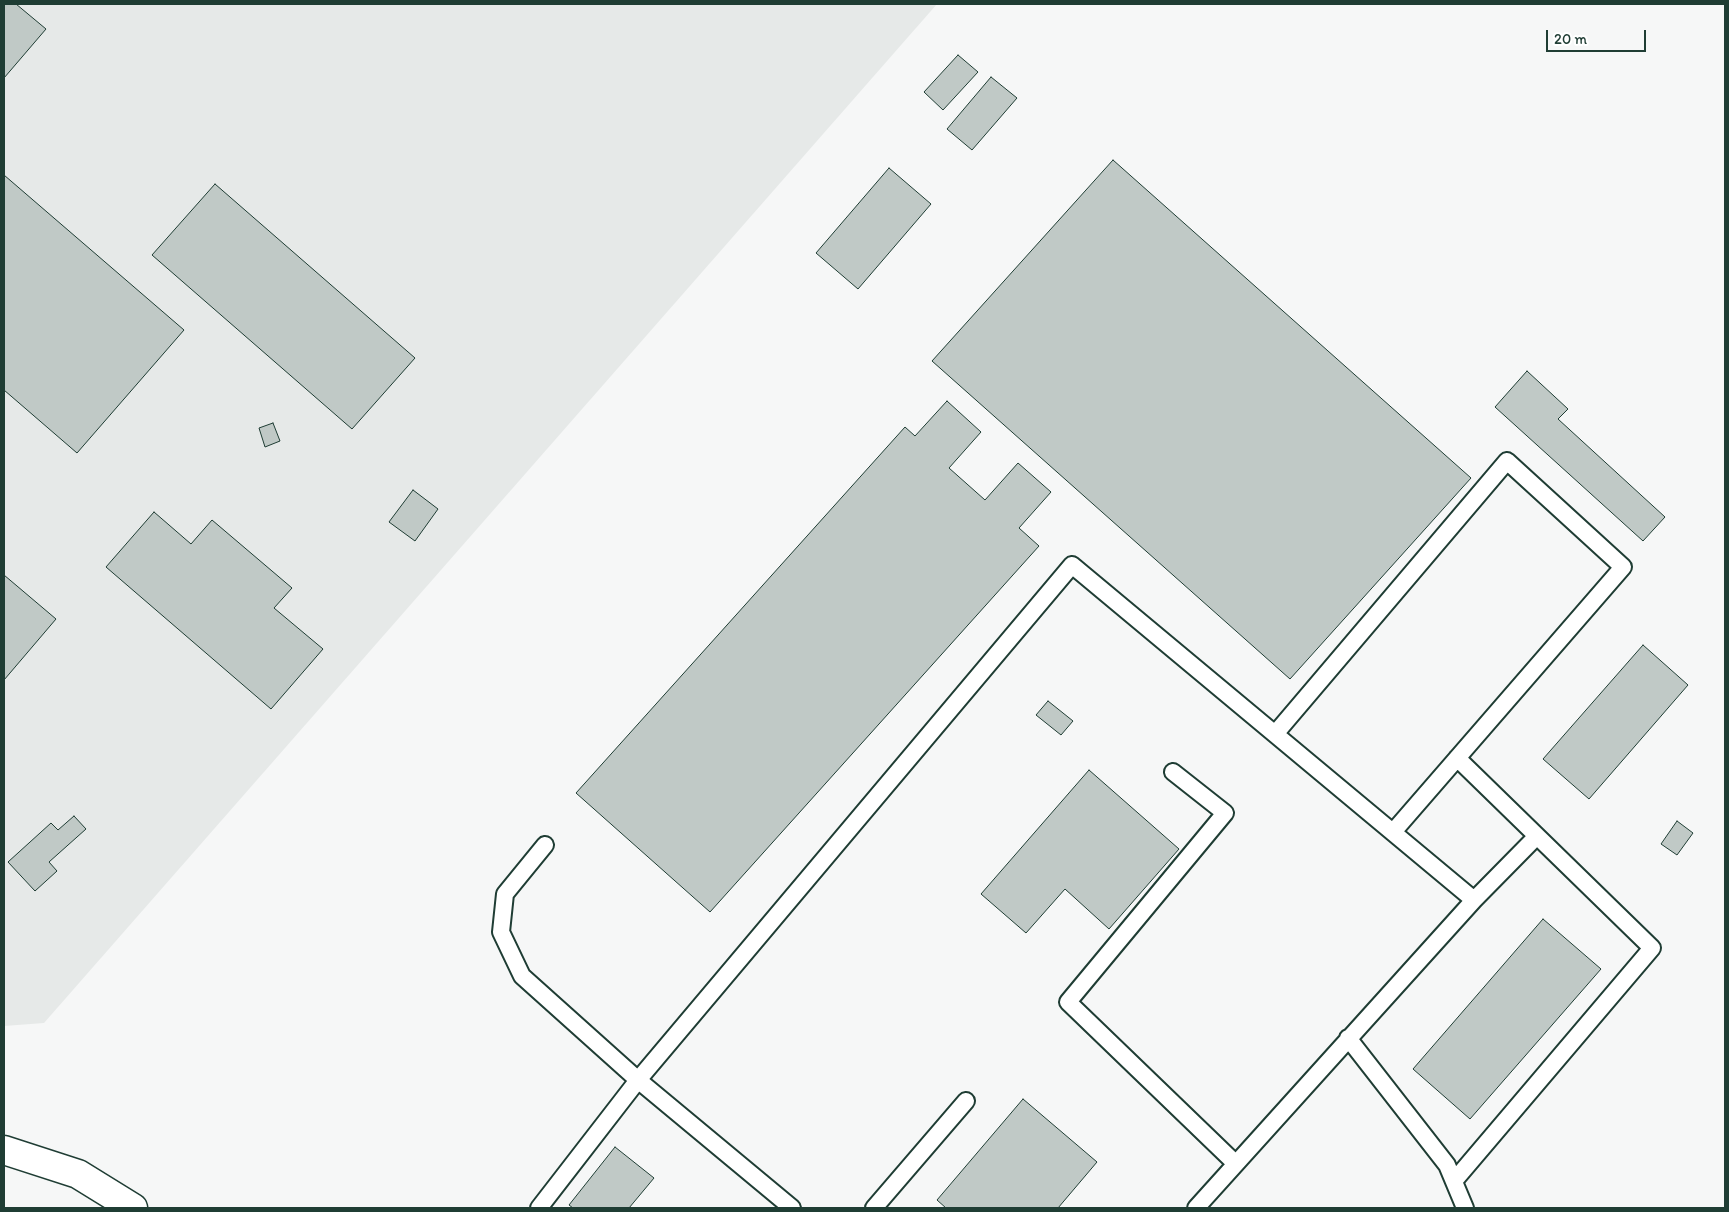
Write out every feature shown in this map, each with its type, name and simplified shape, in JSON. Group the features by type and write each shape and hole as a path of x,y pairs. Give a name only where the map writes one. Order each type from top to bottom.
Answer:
{"main road":[{"path":"4,1150 78,1174 133,1208"}],"lane":[{"path":"1275,734 1507,461 1623,567 1392,832"},
{"path":"539,1208 638,1080 1072,565 1474,900"},
{"path":"1454,1181 1652,948 1457,758"},
{"path":"1173,772 1225,813 1068,1002 1235,1163"},
{"path":"1196,1208 1474,900 1537,836"},
{"path":"545,845 505,894 501,932 522,976 638,1080 792,1208"},
{"path":"1348,1038 1447,1165 1465,1208"},
{"path":"874,1208 966,1100"}],"shaded area":[{"path":"4,4 937,4 44,1023 4,1026"}],"building":[{"path":"4,4 16,4 46,29 4,78"},
{"path":"958,55 978,72 943,110 924,92"},
{"path":"991,77 1017,98 972,150 947,129"},
{"path":"1113,160 1471,478 1290,679 932,361"},
{"path":"889,168 931,204 858,289 816,253"},
{"path":"4,175 184,330 77,453 4,390"},
{"path":"215,184 415,358 352,429 152,255"},
{"path":"1527,371 1568,409 1558,419 1665,517 1643,541 1495,407"},
{"path":"947,401 981,432 949,468 985,500 1018,463 1051,492 1019,528 1039,546 710,912 576,793 905,427 915,436"},
{"path":"273,423 280,441 265,447 259,428"},
{"path":"413,490 438,509 415,541 389,522"},
{"path":"154,512 191,544 212,520 292,588 274,608 323,649 271,709 106,567"},
{"path":"4,575 56,619 4,680"},
{"path":"1643,645 1688,685 1589,799 1543,759"},
{"path":"1048,701 1073,721 1061,735 1036,715"},
{"path":"1089,770 1179,849 1109,929 1065,889 1026,933 981,894"},
{"path":"74,816 86,829 49,862 57,871 35,891 8,862 51,823 58,830"},
{"path":"1677,821 1693,833 1677,855 1661,844"},
{"path":"1543,919 1601,969 1470,1119 1413,1069"},
{"path":"1023,1099 1097,1162 1058,1208 946,1208 937,1200"},
{"path":"615,1147 654,1178 629,1208 573,1208 569,1205"}]}
